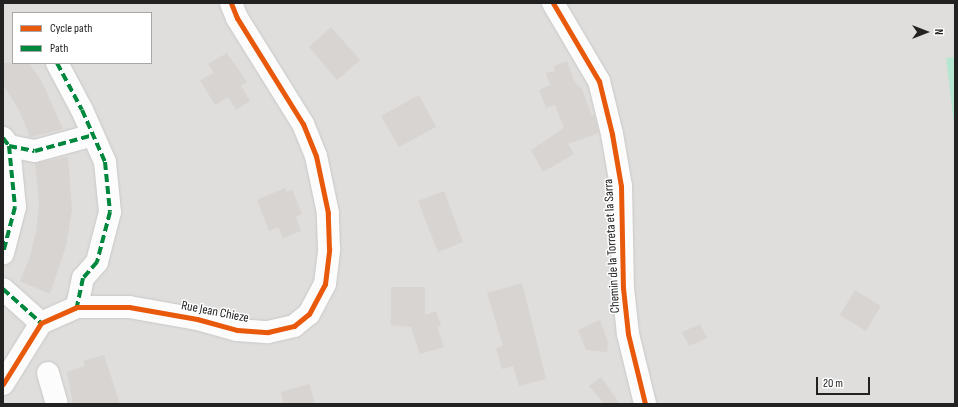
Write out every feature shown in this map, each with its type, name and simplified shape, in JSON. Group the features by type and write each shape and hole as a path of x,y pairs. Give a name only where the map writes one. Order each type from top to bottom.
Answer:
{"street":[{"name":"Rue Jean Chieze","path":"41,323 77,307 129,307 197,319 237,330 268,332 294,326 309,314 325,284 329,249 328,213 316,156 303,124 237,18 231,3"},
{"name":"Chemin de la Torreta et la Sarra","path":"553,3 599,81 612,134 621,186 623,288 628,334 645,404"},
{"path":"57,64 105,162 110,212 97,262 83,278 77,307"},
{"path":"3,252 15,207 6,142 35,150 93,136"},
{"path":"3,289 41,323 3,384"},
{"path":"48,373 57,404"}],"shaded area":[{"path":"3,3 955,3 955,404 3,404"}],"green space":[{"path":"955,57 955,133 946,58"}],"building":[{"path":"331,27 360,60 337,80 309,47"},
{"path":"227,53 247,82 241,86 250,101 236,110 228,97 215,105 200,80 214,73 208,64"},
{"path":"567,61 575,83 582,89 592,116 594,115 599,133 568,144 574,154 543,172 531,150 564,128 555,105 546,108 539,90 550,85 546,73 555,71 554,66"},
{"path":"3,63 30,64 42,82 63,129 30,137 20,112 3,84"},
{"path":"419,95 436,127 399,147 381,116"},
{"path":"68,157 72,210 66,246 50,294 20,281 30,257 36,231 39,204 35,163"},
{"path":"285,188 287,192 292,190 302,214 296,217 301,231 283,238 278,227 269,231 257,200"},
{"path":"444,191 463,242 438,252 418,201"},
{"path":"522,283 546,379 519,386 513,366 502,369 496,348 503,346 487,293"},
{"path":"391,287 425,287 425,315 436,311 441,326 437,327 444,347 420,354 411,327 391,325"},
{"path":"855,290 881,306 866,331 840,315"},
{"path":"600,320 608,342 607,352 586,350 578,330"},
{"path":"700,324 707,338 689,346 682,332"},
{"path":"104,355 120,404 73,404 67,372 85,366 83,361"},
{"path":"601,377 620,404 604,404 589,386"},
{"path":"309,384 315,404 284,404 281,392"}],"marked path":[{"path":"58,64 82,110 105,162 110,212 97,262 83,278 77,307"},
{"path":"9,146 35,151 93,135"},
{"path":"3,138 9,146 15,207 3,253"},
{"path":"3,289 41,323"}],"cycle path":[{"path":"3,384 41,323 77,307 129,307 197,319 237,330 268,332 294,326 309,314 325,284 329,249 328,213 316,156 303,124 237,18 231,3"},
{"path":"553,3 599,81 612,134 621,186 623,288 628,334 645,404"}]}
